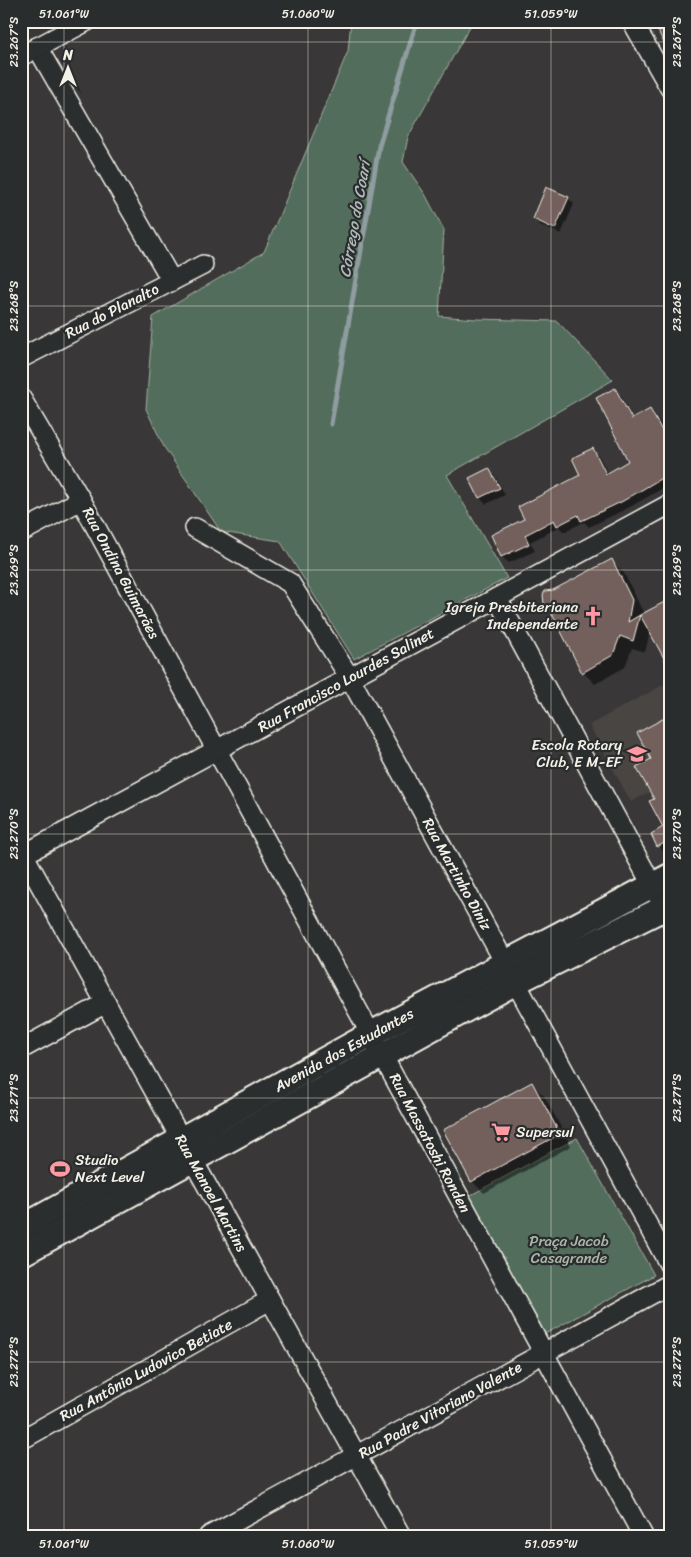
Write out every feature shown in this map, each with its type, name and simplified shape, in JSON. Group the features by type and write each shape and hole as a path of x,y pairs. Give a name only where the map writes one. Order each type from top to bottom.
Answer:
{"street":[{"path":"87,21 62,27 29,52 172,281"},
{"path":"632,21 670,88"},
{"name":"Rua do Planalto","path":"22,355 203,265"},
{"name":"Rua Ondina Guimarães","path":"21,398 81,500 217,750"},
{"path":"21,532 81,500"},
{"name":"Rua Francisco Lourdes Salinet","path":"22,854 670,504"},
{"name":"Rua Martinho Diniz","path":"195,528 290,584 350,678 670,1266"},
{"path":"497,598 661,881 668,910"},
{"name":"Rua Massatoshi Ronden","path":"217,750 643,1536"},
{"name":"Rua Manoel Martins","path":"22,854 401,1536"},
{"name":"Avenida dos Estudantes","path":"21,1228 47,1227 193,1160 383,1055 511,973 661,881"},
{"name":"Avenida dos Estudantes","path":"21,1254 47,1227 181,1139 371,1034 511,973 668,910"},
{"path":"21,1049 106,1003"},
{"name":"Rua Padre Vitoriano Valente","path":"209,1536 670,1284"},
{"name":"Rua Antônio Ludovico Betiate","path":"21,1440 270,1300"}],"shaded area":[{"name":"Escola Rotary Club, E M-EF","path":"670,681 670,782 631,802 589,725"}],"green space":[{"path":"351,21 473,21 408,137 403,162 425,194 444,230 439,316 557,321 613,380 447,475 507,578 354,659 280,541 221,532 164,447 146,409 153,317 264,252 348,51"},
{"name":"Praça Jacob Casagrande","path":"577,1138 654,1275 545,1334 469,1196"}],"building":[{"path":"653,21 670,21 670,55"},
{"path":"546,187 569,197 555,229 533,219"},
{"path":"615,388 632,419 650,409 670,445 670,473 623,501 581,521 578,515 557,526 554,520 525,535 529,544 501,557 491,535 524,519 518,507 580,475 572,458 593,448 606,474 628,461 596,398"},
{"path":"489,468 500,488 479,498 469,478"},
{"name":"Igreja Presbiteriana Independente","path":"612,559 632,600 628,622 640,615 633,641 620,636 613,655 582,673 549,608 544,604 543,595 545,591 553,590"},
{"path":"670,599 670,669 640,615"},
{"path":"670,715 670,840 657,847 651,834 663,827 649,801 654,799 636,767 651,759 637,733"},
{"name":"Supersul","path":"532,1082 560,1134 471,1182 443,1130"}],"waterway":[{"name":"Córrego do Coarí","path":"331,424 379,146 417,21"}],"place":[{"name":"Igreja Presbiteriana Independente","path":"593,616"},
{"name":"Escola Rotary Club, E M-EF","path":"637,754"},
{"name":"Supersul","path":"501,1132"},
{"name":"Studio Next Level","path":"60,1169"}]}
